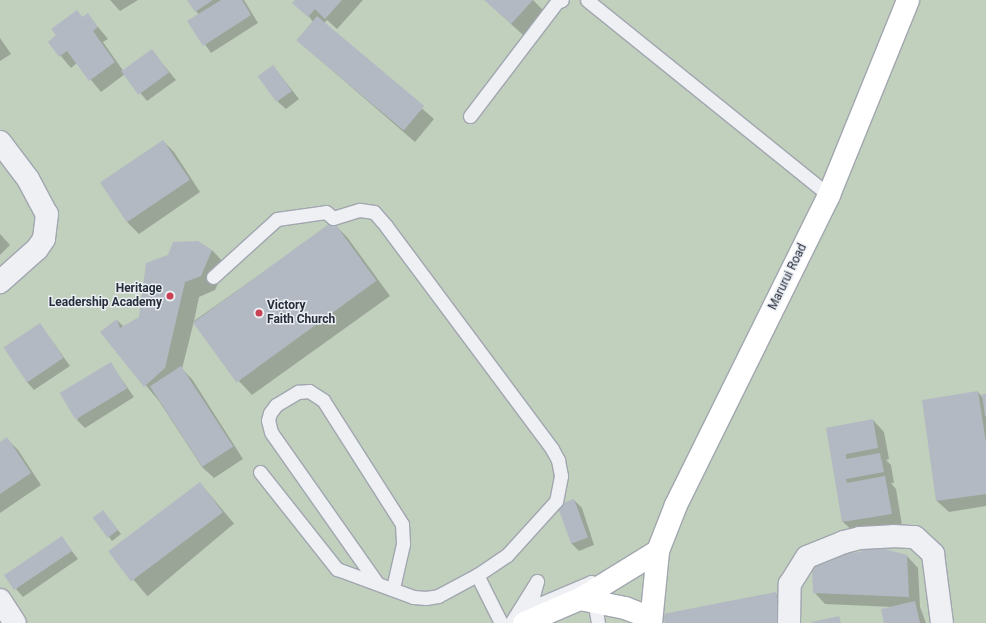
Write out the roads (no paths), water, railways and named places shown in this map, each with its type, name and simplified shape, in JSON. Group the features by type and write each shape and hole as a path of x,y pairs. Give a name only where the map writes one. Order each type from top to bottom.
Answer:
{"street":[{"name":"Marurui Road","path":"651,620 658,551 690,473 829,195 908,0"},
{"path":"0,142 42,203 46,214 46,226 44,239 37,249 0,282"},
{"path":"789,623 790,584 807,557 844,542 860,538 893,536 915,537 933,554 942,623"},
{"path":"524,623 589,597 658,551"},
{"path":"589,597 626,615 651,620"},
{"path":"0,600 15,623"}],"lane":[{"path":"470,116 557,2 562,0"},
{"path":"587,0 829,195"},
{"path":"213,278 277,219 326,212 333,218 360,210 374,212 552,449 558,460 561,476 556,502 507,555 477,575 438,596 426,598 413,597 393,588 337,569 260,472"},
{"path":"378,583 271,432 268,420 270,413 276,406 298,392 309,391 323,400 402,524 403,544 393,588"},
{"path":"477,575 501,623"},
{"path":"510,623 537,581 530,608 591,582 589,597 598,623"}],"place":[{"name":"Heritage Leadership Academy","path":"170,296"},
{"name":"Victory Faith Church","path":"259,313"}]}
